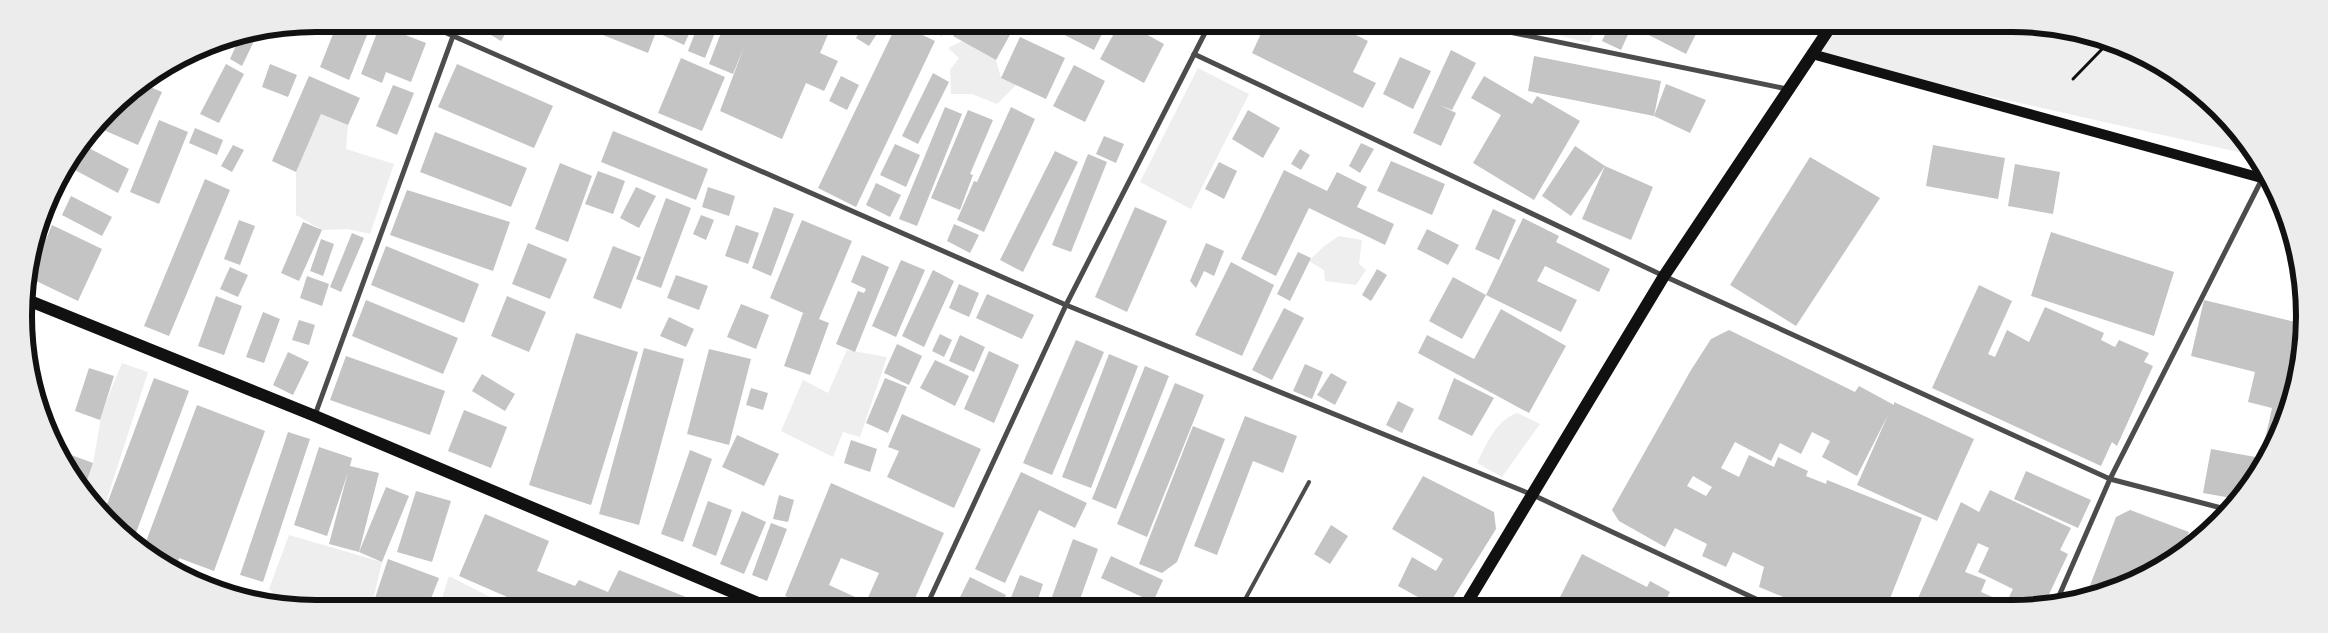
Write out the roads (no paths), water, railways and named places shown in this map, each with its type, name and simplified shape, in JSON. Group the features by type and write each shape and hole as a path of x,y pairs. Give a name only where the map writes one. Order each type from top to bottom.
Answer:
{"main road":[{"path":"1469,600 1664,276 1826,32"},
{"path":"1812,54 2258,177"},
{"path":"33,302 315,416 752,600"}],"street":[{"path":"444,32 1066,305 1533,495 1758,600"},
{"path":"929,600 1066,305 1205,32"},
{"path":"1505,32 1788,89"},
{"path":"315,416 453,36"},
{"path":"1194,54 1664,276 2110,479 2221,508"},
{"path":"2059,596 2110,479 2262,183"}],"lane":[{"path":"1244,600 1309,482"}]}
